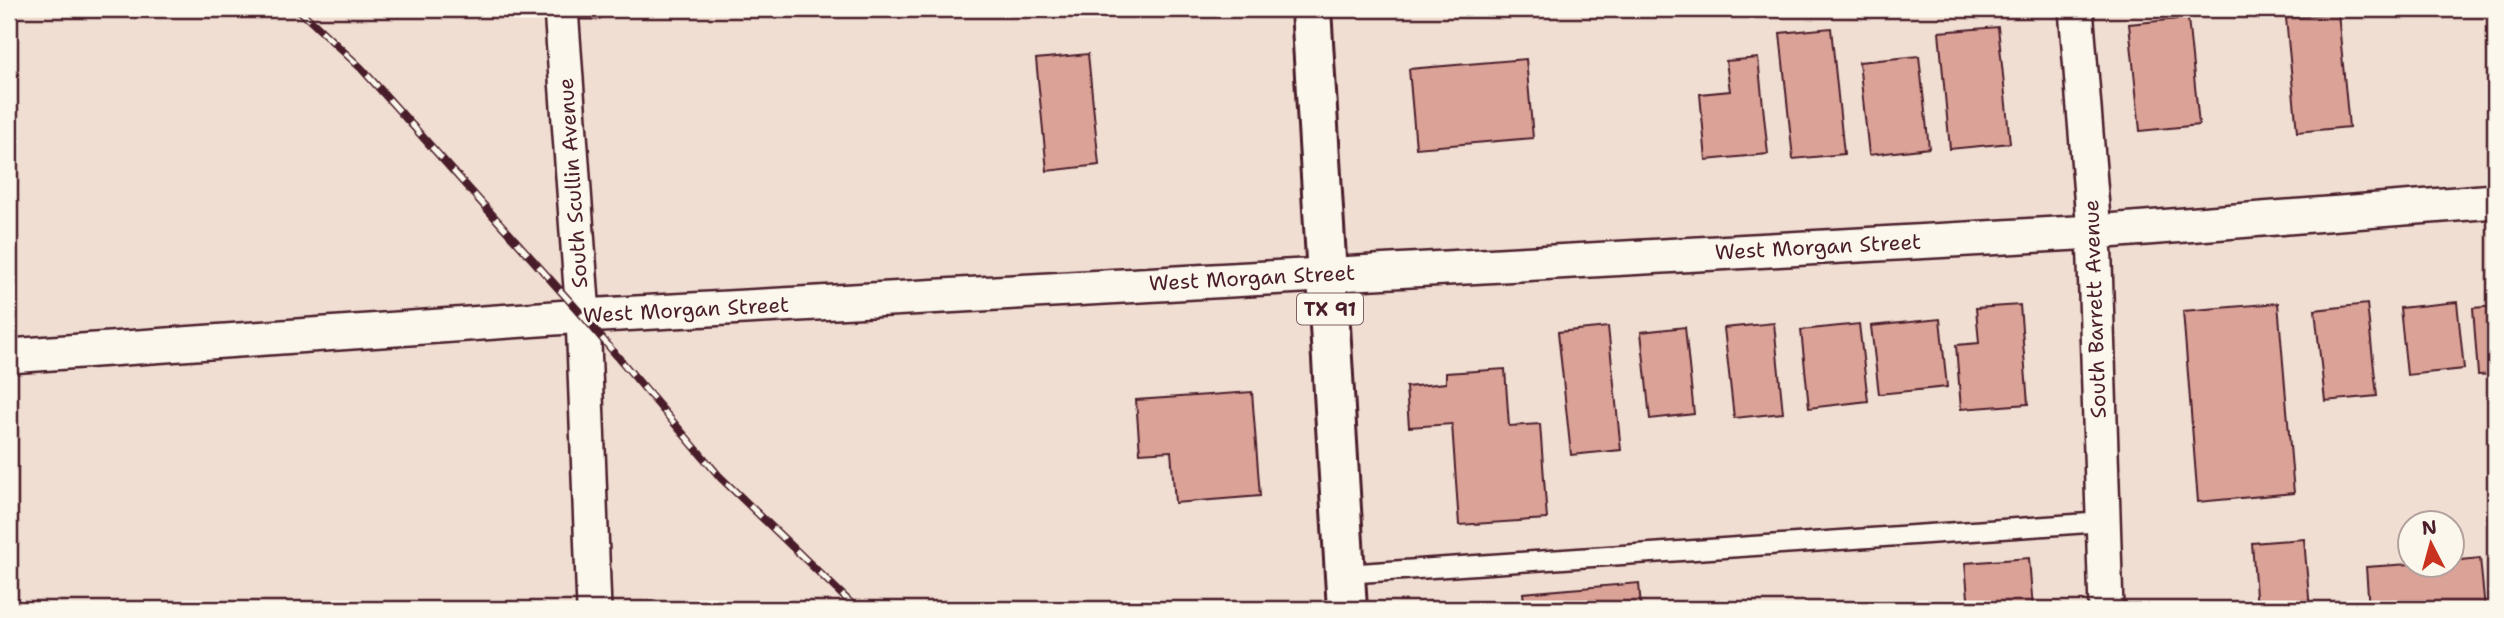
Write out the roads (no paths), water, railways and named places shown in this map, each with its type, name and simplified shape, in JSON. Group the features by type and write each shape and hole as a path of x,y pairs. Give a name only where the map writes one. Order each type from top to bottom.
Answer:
{"main road":[{"name":"TX 91","path":"1311,9 1346,591"}],"street":[{"name":"South Scullin Avenue","path":"561,9 583,316 594,609"},
{"name":"South Barrett Avenue","path":"2076,9 2094,232 2106,609"},
{"name":"West Morgan Street","path":"9,356 583,316 2094,232 2495,201"}],"lane":[{"path":"579,9 595,9"},
{"path":"1346,591 2103,522"}],"railway":[{"path":"298,9 361,68 583,316 720,477 857,609"}]}
